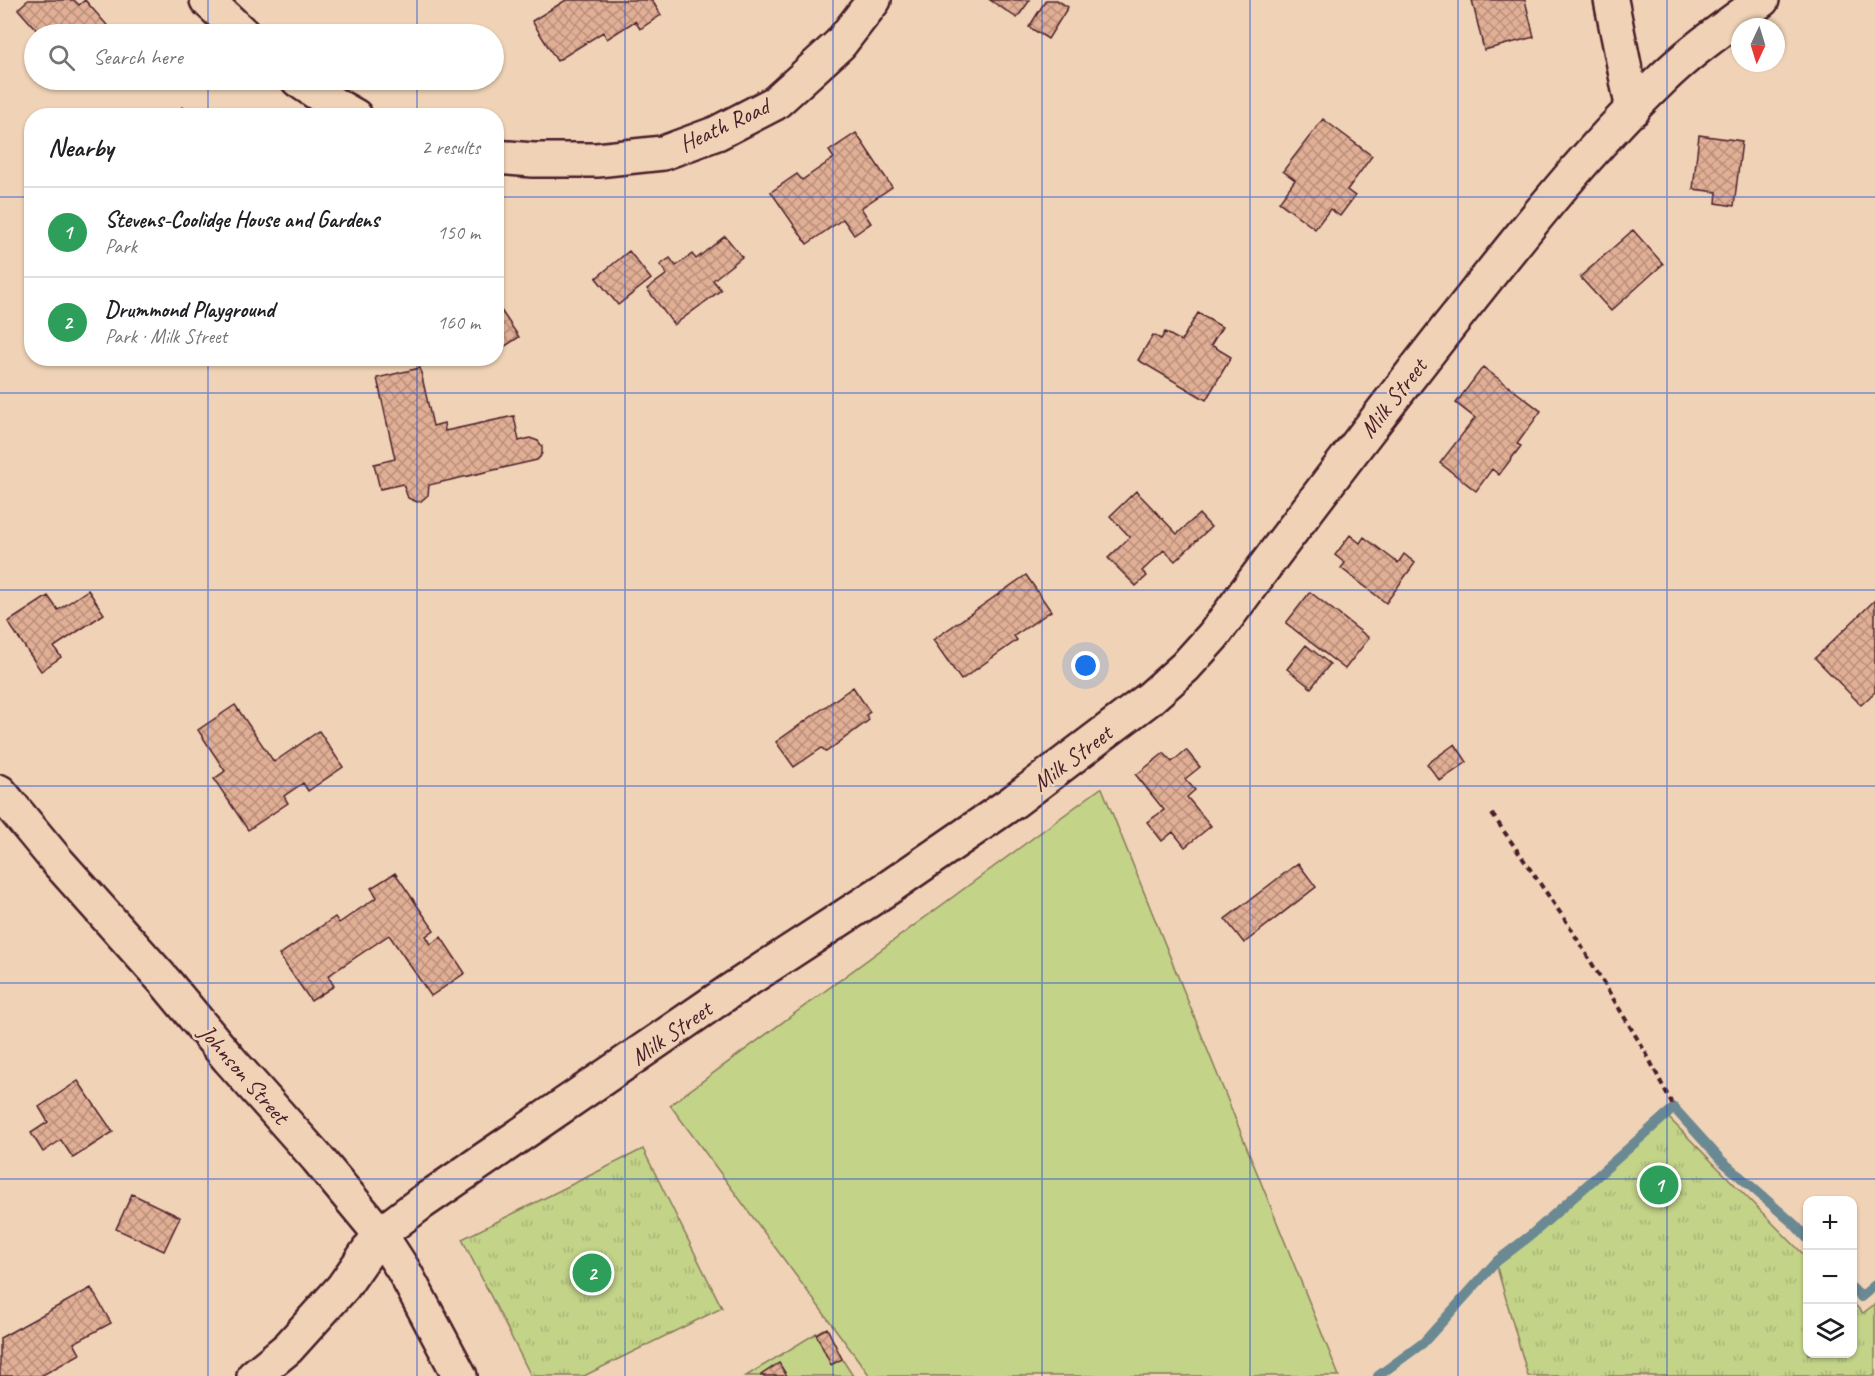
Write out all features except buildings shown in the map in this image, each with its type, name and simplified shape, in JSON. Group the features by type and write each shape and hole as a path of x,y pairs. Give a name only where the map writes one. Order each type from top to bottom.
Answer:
{"street":[{"path":"207,0 232,24"},
{"name":"Heath Road","path":"504,158 533,160 608,159 663,153 717,133 775,103 840,44 874,0"},
{"path":"1611,0 1633,110"},
{"name":"Milk Street","path":"254,1376 288,1348 304,1331 343,1287 380,1234 421,1203 738,986 994,816 1103,736 1185,667 1213,636 1390,400 1570,178 1659,82 1762,0"},
{"path":"313,90 340,108"},
{"name":"Johnson Street","path":"0,792 380,1234 404,1271 460,1376"}],"path":[{"path":"1492,814 1568,924 1646,1053 1674,1108"}],"green space":[{"path":"1101,788 1339,1376 870,1376 670,1105"},
{"path":"1663,1112 1803,1254 1803,1358 1857,1358 1857,1307 1863,1313 1875,1304 1875,1376 1528,1376 1496,1264"},
{"path":"643,1149 722,1308 584,1376 531,1376 462,1239"},
{"path":"823,1329 853,1376 746,1376"}],"waterway":[{"path":"1378,1376 1423,1343 1497,1261 1531,1235 1674,1108 1721,1160 1803,1234"},
{"path":"1857,1293 1861,1297 1875,1285"}],"place":[{"name":"Stevens-Coolidge House and Gardens","path":"1659,1185"},
{"name":"Drummond Playground","path":"592,1273"}]}
